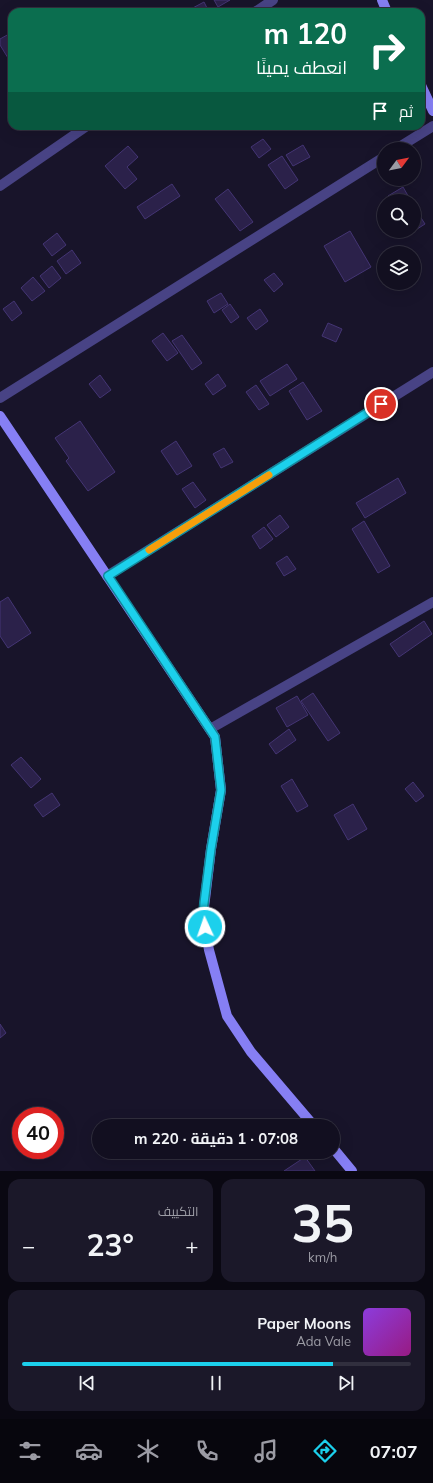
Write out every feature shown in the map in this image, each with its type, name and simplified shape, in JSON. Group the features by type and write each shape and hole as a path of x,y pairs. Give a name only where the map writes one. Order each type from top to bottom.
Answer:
{"street":[{"path":"261,8 273,0"},
{"path":"425,92 432,104"},
{"path":"407,142 433,126"},
{"path":"0,186 82,130"},
{"path":"0,398 377,161"},
{"path":"108,576 433,372"},
{"path":"0,416 215,737 221,790 211,849 203,916 209,950 227,1016 251,1052 308,1119"},
{"path":"210,729 433,602"},
{"path":"340,1156 352,1171"}],"building":[{"path":"214,0 230,0 218,7"},
{"path":"204,2 207,8 193,8"},
{"path":"8,35 8,58 0,45 0,39"},
{"path":"263,139 271,149 259,158 251,147"},
{"path":"303,145 310,157 293,166 286,155"},
{"path":"128,146 138,157 127,167 137,179 125,189 105,166"},
{"path":"282,156 298,180 285,189 268,165"},
{"path":"172,184 180,196 145,219 137,207"},
{"path":"403,187 407,194 391,194"},
{"path":"228,189 253,222 240,231 215,199"},
{"path":"421,218 425,224 421,227"},
{"path":"350,231 371,267 345,282 324,246"},
{"path":"57,233 66,245 52,256 43,244"},
{"path":"72,250 81,263 66,274 57,261"},
{"path":"52,266 61,278 49,288 40,276"},
{"path":"274,273 283,284 274,292 264,280"},
{"path":"33,277 45,291 32,301 21,288"},
{"path":"221,293 228,304 214,313 207,301"},
{"path":"14,301 22,313 12,321 3,309"},
{"path":"230,304 239,317 231,323 222,310"},
{"path":"260,309 268,321 256,330 247,318"},
{"path":"328,323 342,329 336,342 322,336"},
{"path":"163,333 178,353 167,361 152,341"},
{"path":"182,335 202,363 192,370 172,341"},
{"path":"287,364 297,379 270,396 260,381"},
{"path":"218,374 226,386 213,395 205,384"},
{"path":"100,375 111,390 100,398 89,384"},
{"path":"303,382 322,411 307,420 289,391"},
{"path":"256,385 269,404 259,410 246,392"},
{"path":"80,421 115,472 88,491 66,461 69,458 55,438"},
{"path":"176,441 192,466 177,475 161,451"},
{"path":"224,448 233,462 221,468 213,454"},
{"path":"398,478 406,493 365,518 356,503"},
{"path":"193,482 206,500 195,508 182,489"},
{"path":"280,515 289,527 276,537 267,525"},
{"path":"364,521 390,566 378,573 352,529"},
{"path":"264,527 273,539 260,549 252,536"},
{"path":"287,556 296,569 284,576 276,563"},
{"path":"8,597 31,633 8,648 0,636 0,602"},
{"path":"424,621 432,634 399,657 390,644"},
{"path":"313,693 340,733 328,741 301,701"},
{"path":"297,696 308,715 287,727 276,708"},
{"path":"289,729 296,740 276,754 269,744"},
{"path":"21,757 41,779 31,788 11,765"},
{"path":"292,779 308,806 297,812 281,786"},
{"path":"413,782 424,796 416,802 405,789"},
{"path":"52,793 60,805 43,817 34,805"},
{"path":"353,804 367,829 348,840 334,815"},
{"path":"0,1024 6,1033 0,1038"},
{"path":"302,1159 306,1159 315,1171 284,1171"}],"slow traffic":[{"path":"149,550 269,475"}],"route":[{"path":"205,927 203,916 204,903 221,790 215,737 108,576 381,404"}]}
